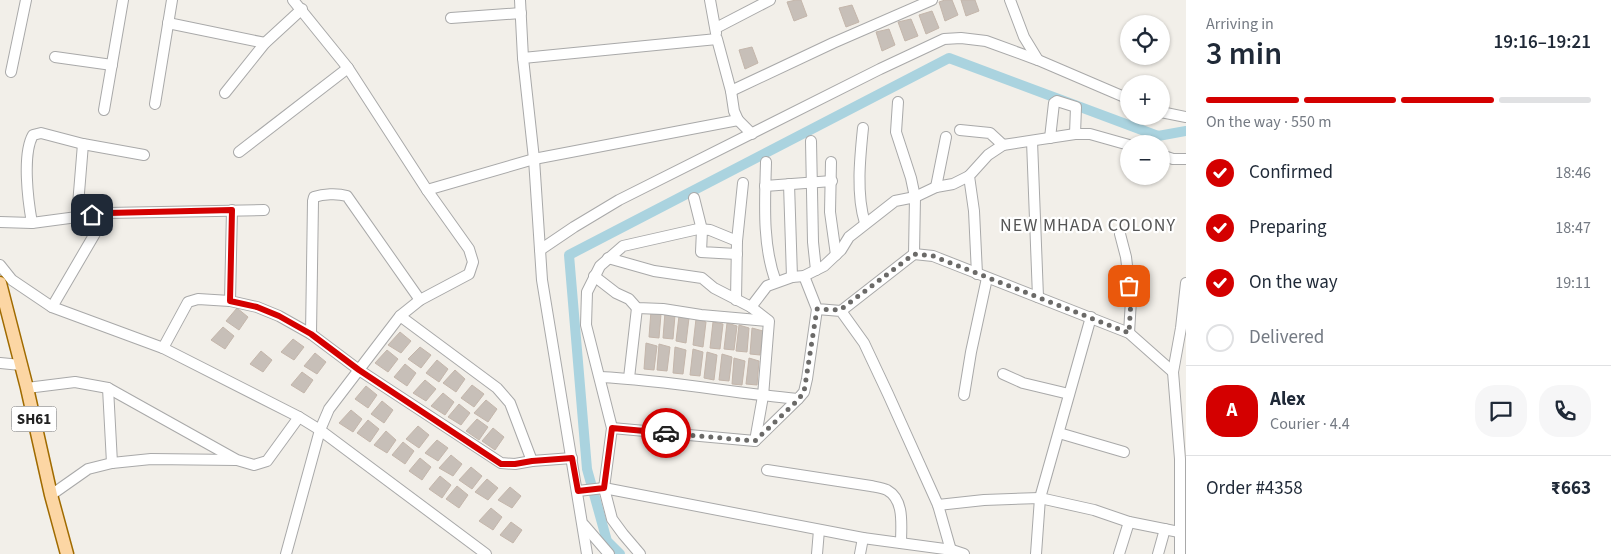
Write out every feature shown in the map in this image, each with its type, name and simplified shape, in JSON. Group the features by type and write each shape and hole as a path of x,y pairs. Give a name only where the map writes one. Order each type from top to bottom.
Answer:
{"main road":[{"name":"SH61","path":"0,283 27,388 50,495 66,554"}],"street":[{"path":"11,72 26,0"},
{"path":"104,110 123,0"},
{"path":"155,104 172,0"},
{"path":"286,554 320,430 329,409 400,316 420,300 469,274 473,262 468,249 426,190 348,68 293,0"},
{"path":"520,0 534,159 542,280 572,458 580,491 587,554"},
{"path":"710,0 734,111 738,120 752,134"},
{"path":"524,58 716,34 770,0"},
{"path":"731,91 833,43 932,0"},
{"path":"1010,0 1024,37 1038,60"},
{"path":"225,93 264,43 302,9"},
{"path":"451,18 521,13"},
{"path":"168,23 264,43"},
{"path":"540,250 620,200 880,69 944,39 961,38 986,41 1038,60 1120,95"},
{"path":"55,57 112,65"},
{"path":"239,152 348,68"},
{"path":"1050,138 1054,103 1057,100 1076,107 1075,134"},
{"path":"898,102 896,132 911,178 914,197 914,254"},
{"path":"1170,114 1186,117"},
{"path":"426,190 534,159 738,120"},
{"path":"863,128 859,170 860,210 865,223"},
{"path":"960,130 990,132 1003,145"},
{"path":"32,223 28,197 28,156 30,140 33,135 41,134 144,156"},
{"path":"751,307 767,286 792,277 804,276 824,266 836,255 849,237 896,201 914,197 936,187 953,184 969,176 988,155 1003,145 1075,134 1090,134 1120,142"},
{"path":"936,187 946,137"},
{"path":"811,141 813,242 816,270"},
{"path":"1032,141 1038,298"},
{"path":"77,217 83,144"},
{"path":"1170,158 1186,159"},
{"path":"766,162 767,246 776,282"},
{"path":"831,162 830,212 836,255"},
{"path":"964,395 982,276 969,176"},
{"path":"765,186 832,182"},
{"path":"736,300 737,241 743,183"},
{"path":"789,184 792,277"},
{"path":"311,334 313,201 314,197 320,195 347,196 420,300"},
{"path":"694,198 702,230 701,252 737,254"},
{"path":"230,301 232,210"},
{"path":"0,222 32,223 108,213 264,210"},
{"path":"52,308 108,213"},
{"path":"640,554 622,534 612,519 602,488 612,428 586,325 587,292 600,266 623,246 698,229 710,230 737,241"},
{"path":"1120,234 1126,256 1131,300 1129,333"},
{"path":"817,309 840,310 914,254 933,256 1129,333 1173,372"},
{"path":"608,258 654,271 702,278 714,288 751,307 769,321"},
{"path":"0,265 12,280 52,308 163,348 299,417 320,430 486,554"},
{"path":"594,276 616,293 629,299 637,308 663,309 769,321"},
{"path":"612,428 755,441 804,392 817,309 804,276"},
{"path":"1180,554 1179,532 1183,495 1182,436 1173,372 1184,328 1186,283"},
{"path":"163,348 188,302 198,299 230,301 257,307 279,316 311,334 359,370 501,464 572,458"},
{"path":"629,378 637,308"},
{"path":"840,310 864,343 938,505 952,552"},
{"path":"400,316 497,388 510,403 532,461"},
{"path":"1036,554 1040,498 1091,317"},
{"path":"755,441 763,396 769,321"},
{"path":"0,363 21,365"},
{"path":"1003,374 1023,383 1069,394"},
{"path":"600,377 629,378 798,400"},
{"path":"27,388 75,382 108,388 237,460 254,465 267,461 299,417"},
{"path":"108,388 112,463"},
{"path":"1059,433 1124,452"},
{"path":"50,495 88,469 112,463 151,459 237,460"},
{"path":"767,470 887,490 895,497 900,507 901,543"},
{"path":"580,491 602,488 819,530 964,554"},
{"path":"938,505 984,500 1040,498 1094,510 1129,522 1179,532"},
{"path":"1120,554 1129,522"},
{"path":"583,524 609,554"},
{"path":"1158,554 1165,529"},
{"path":"816,554 819,530"},
{"path":"860,554 863,538"}],"building":[{"path":"801,0 807,16 794,21 787,2"},
{"path":"952,0 958,15 945,21 939,2"},
{"path":"961,0 975,0 979,11 966,16"},
{"path":"852,5 859,22 846,27 839,8"},
{"path":"932,11 939,28 926,34 919,15"},
{"path":"911,19 918,36 905,41 898,22"},
{"path":"889,29 895,45 882,51 876,32"},
{"path":"752,47 758,63 745,69 739,50"},
{"path":"237,308 248,317 239,330 226,321"},
{"path":"651,311 661,314 659,338 649,337"},
{"path":"665,312 675,315 673,339 663,338"},
{"path":"679,316 689,318 686,343 676,341"},
{"path":"696,319 706,322 703,347 693,345"},
{"path":"713,322 723,324 720,349 710,348"},
{"path":"727,323 737,326 734,350 724,349"},
{"path":"739,325 749,328 747,352 736,351"},
{"path":"223,327 234,336 225,349 211,340"},
{"path":"752,328 763,331 760,355 750,354"},
{"path":"400,332 411,341 401,353 388,345"},
{"path":"293,339 304,347 294,360 281,352"},
{"path":"646,343 657,346 654,370 644,369"},
{"path":"659,344 670,347 667,371 657,370"},
{"path":"420,347 431,355 421,368 408,359"},
{"path":"675,347 686,350 683,374 673,373"},
{"path":"693,349 703,352 700,376 690,375"},
{"path":"387,350 398,359 388,372 375,363"},
{"path":"261,351 272,360 263,372 250,364"},
{"path":"707,352 717,355 714,380 704,378"},
{"path":"315,353 326,362 317,374 304,366"},
{"path":"722,354 732,357 729,381 719,380"},
{"path":"734,358 745,361 742,385 732,384"},
{"path":"749,358 759,361 757,385 746,384"},
{"path":"437,360 448,369 439,382 426,373"},
{"path":"405,364 416,373 407,386 394,377"},
{"path":"455,370 465,379 456,392 443,383"},
{"path":"302,372 313,380 304,393 291,385"},
{"path":"425,380 436,389 426,401 413,393"},
{"path":"472,385 484,394 474,407 461,398"},
{"path":"366,386 377,395 368,408 355,399"},
{"path":"443,393 454,402 445,415 431,406"},
{"path":"486,400 497,409 488,422 474,413"},
{"path":"382,401 393,410 384,423 371,414"},
{"path":"459,404 470,413 461,425 448,417"},
{"path":"351,410 362,419 353,432 339,423"},
{"path":"477,419 488,427 479,440 466,431"},
{"path":"368,420 379,429 370,442 357,433"},
{"path":"418,426 429,435 419,448 406,439"},
{"path":"493,428 504,437 495,450 482,441"},
{"path":"386,431 396,440 387,453 374,445"},
{"path":"437,440 448,448 438,461 425,453"},
{"path":"403,442 414,451 405,464 392,455"},
{"path":"451,455 462,464 453,476 439,468"},
{"path":"420,458 431,467 422,480 409,471"},
{"path":"471,467 482,476 472,489 459,480"},
{"path":"440,476 451,485 442,498 429,489"},
{"path":"487,479 498,488 488,500 475,492"},
{"path":"457,486 468,495 459,508 446,499"},
{"path":"510,487 521,496 512,508 498,500"},
{"path":"491,508 502,517 493,530 479,521"},
{"path":"511,522 522,530 513,543 500,535"}],"waterway":[{"path":"620,554 607,541 587,469 569,255 949,58 1158,136 1186,131"}],"way so far":[{"path":"666,433 755,441 804,392 817,309 840,310 914,254 933,256 1129,333 1131,300 1129,286"}],"district":[{"name":"NEW MHADA COLONY","path":"1088,225"}],"route":[{"path":"92,215 232,210 230,301 257,307 279,316 311,334 359,370 501,464 572,458 578,491 604,488 612,428 666,433"}]}
